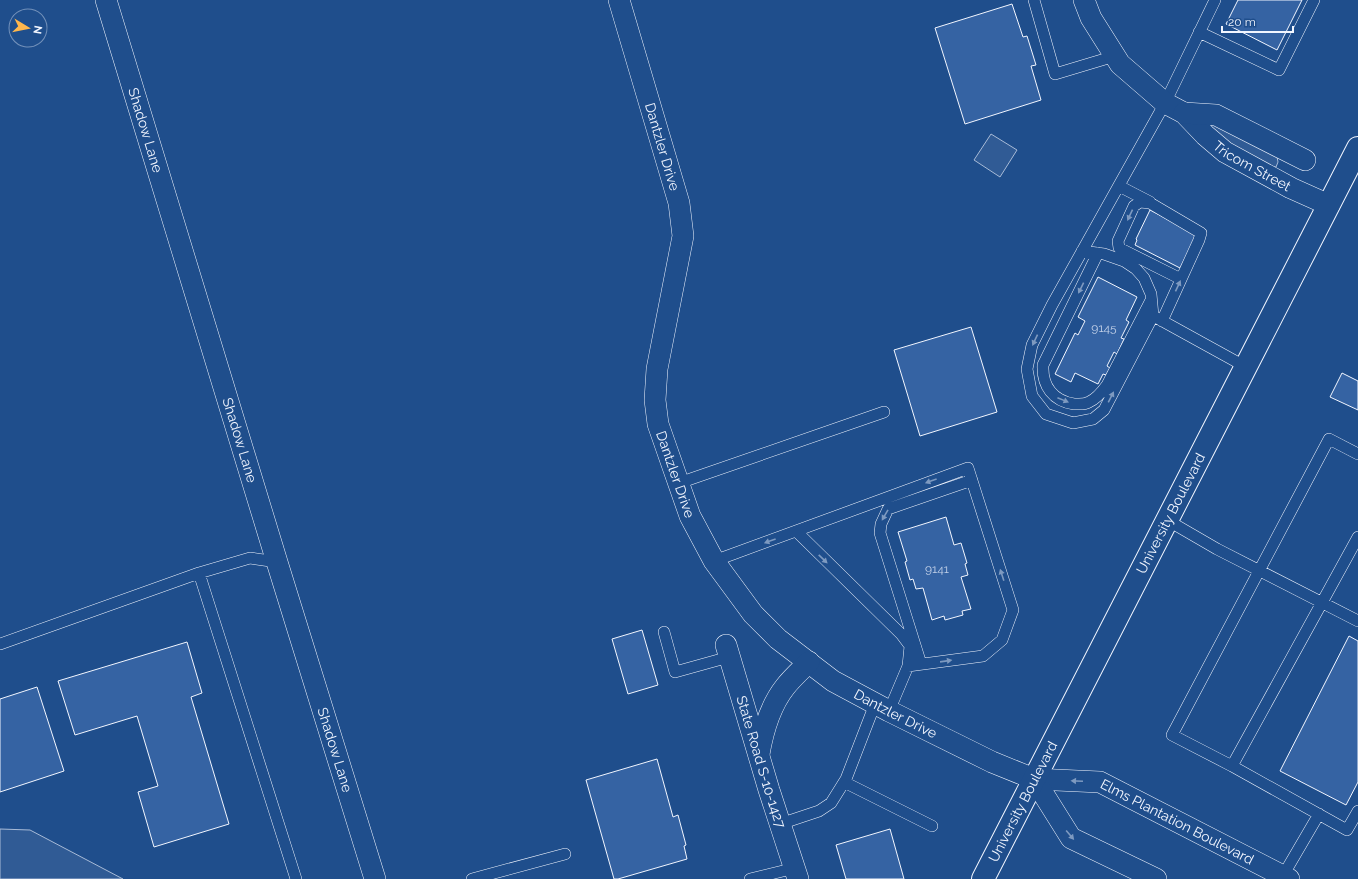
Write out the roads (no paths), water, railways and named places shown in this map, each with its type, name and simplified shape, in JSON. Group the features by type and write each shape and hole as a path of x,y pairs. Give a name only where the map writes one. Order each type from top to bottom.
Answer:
{"main road":[{"name":"University Boulevard","path":"983,879 1358,148"}],"street":[{"name":"Shadow Lane","path":"106,0 375,879"},
{"name":"Dantzler Drive","path":"619,0 679,203 683,229 683,236 657,369 655,400 658,424 690,516 714,561 753,614 778,639 833,681 992,762 1034,778"},
{"name":"Tricom Street","path":"1084,0 1091,18 1120,64 1165,103 1184,113 1205,135 1225,152 1291,188 1329,205"},
{"name":"Tricom Street","path":"1184,113 1216,115 1306,160"},
{"name":"State Road S-10-1427","path":"728,651 796,873"},
{"path":"759,755 765,726 777,700 785,688 809,662"},
{"name":"Elms Plantation Boulevard","path":"1034,778 1100,782 1284,878"},
{"path":"1034,778 1071,838 1156,879"}],"lane":[{"path":"1034,0 1056,74 1115,56"},
{"path":"1119,186 1201,233 1181,279 1104,410 1093,418 1073,423 1046,414 1032,396 1027,369 1032,346 1052,305 1165,103 1215,0"},
{"path":"1199,32 1279,70 1314,0"},
{"path":"1150,203 1140,202 1134,206 1118,241 1119,248 1181,279"},
{"path":"1082,251 1104,254 1124,261 1136,269 1144,278 1151,294 1151,300 1157,319 1246,367"},
{"path":"1098,253 1043,365 1045,384 1058,400 1067,403 1080,404 1089,402 1100,394 1107,385 1151,300"},
{"path":"679,483 884,412"},
{"path":"1358,454 1329,439 1172,735 1232,766 1347,830 1358,810"},
{"path":"714,561 968,468 1013,610 1002,640 983,656 908,666"},
{"path":"921,664 880,533 880,524 888,509 972,480"},
{"path":"1167,520 1217,549 1358,620"},
{"path":"780,824 819,811 831,803 844,782 882,707 908,666 910,646 901,634 796,531"},
{"path":"1232,766 1358,537"},
{"path":"0,644 199,574 250,558 277,562"},
{"path":"199,574 296,879"},
{"path":"664,632 675,672 728,651"},
{"path":"844,782 932,826"},
{"path":"1284,878 1319,814"},
{"path":"472,879 565,854"},
{"path":"750,879 796,873"}]}
